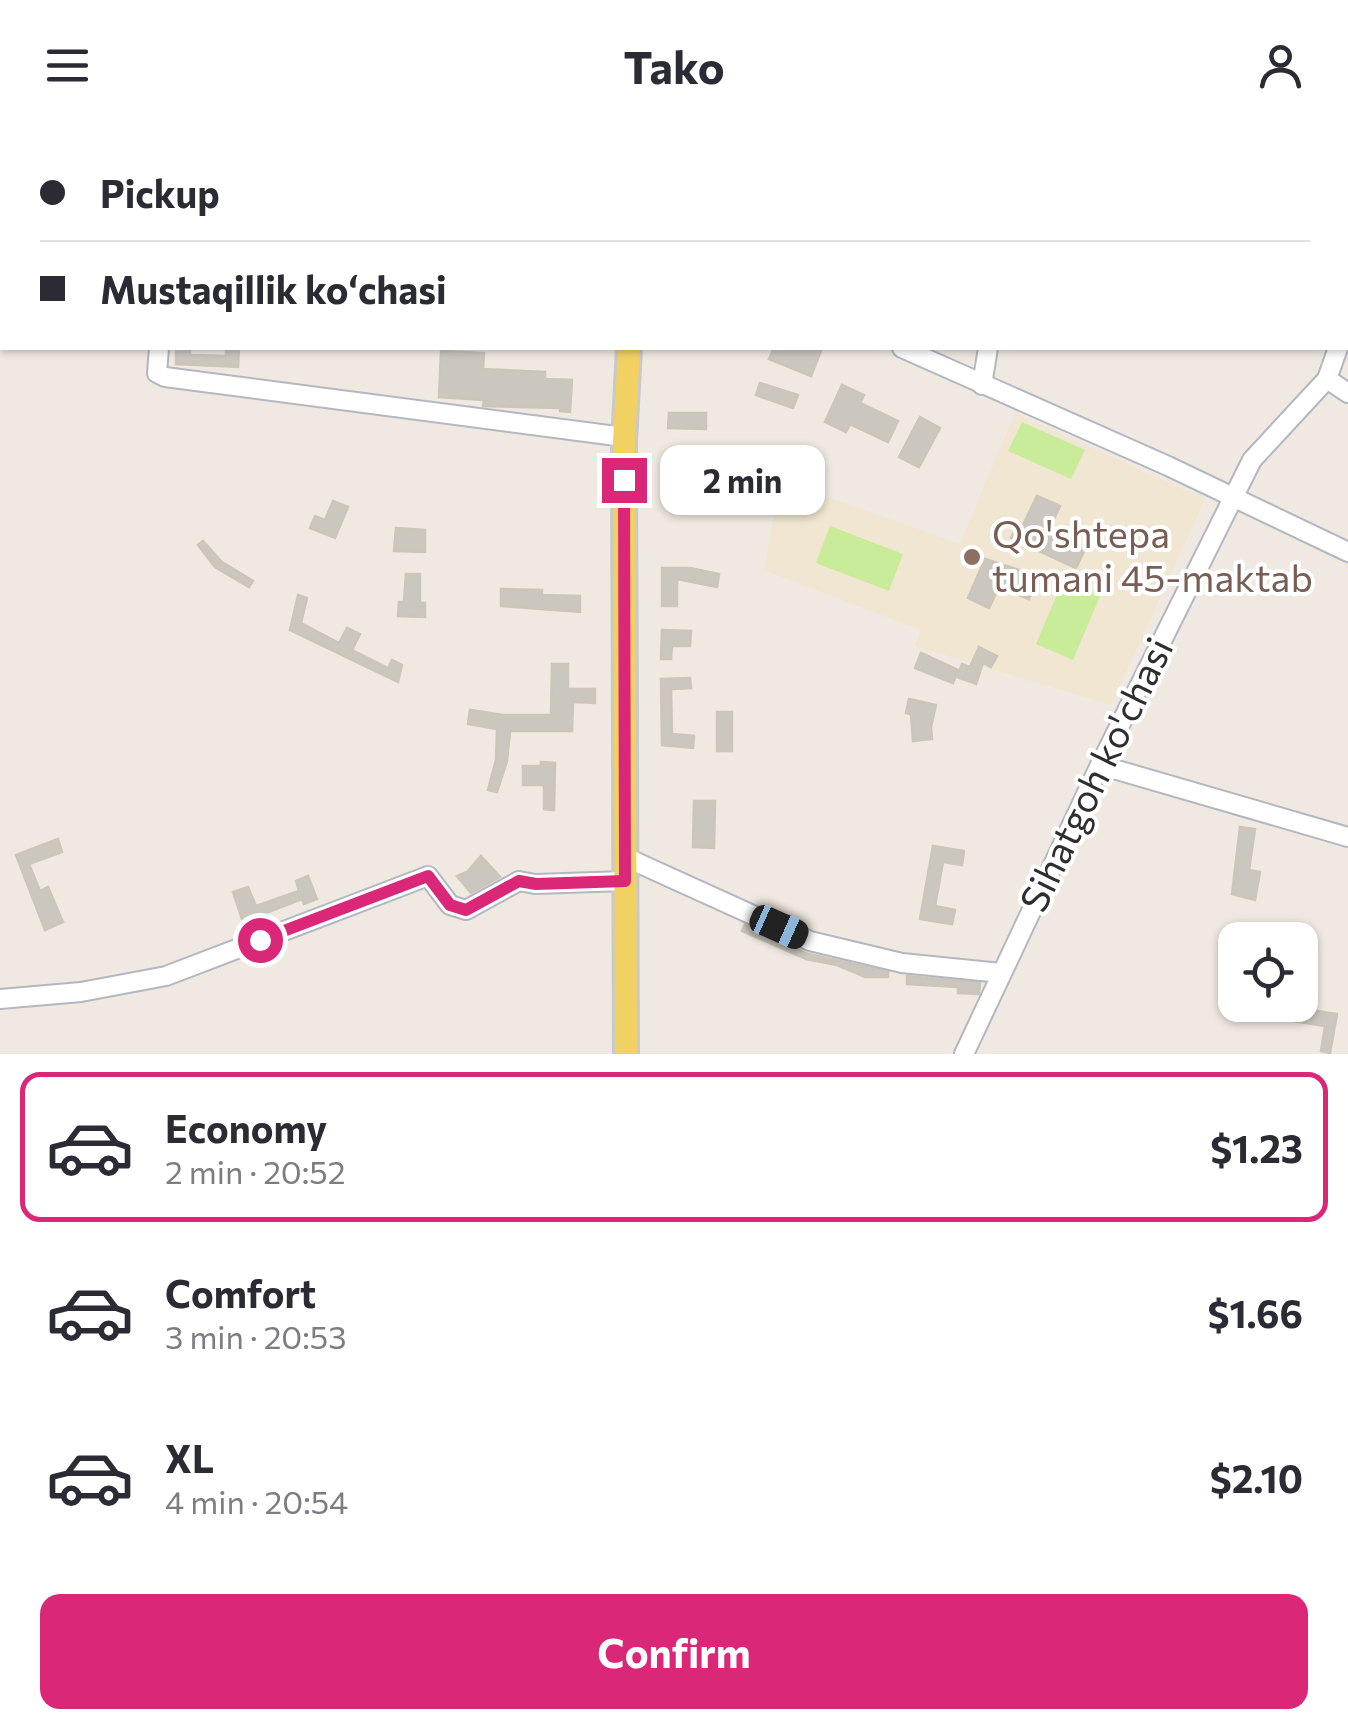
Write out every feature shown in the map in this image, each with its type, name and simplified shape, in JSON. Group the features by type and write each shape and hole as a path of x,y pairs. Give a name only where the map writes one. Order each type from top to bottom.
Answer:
{"main road":[{"path":"626,1054 624,437 629,350"}],"street":[{"path":"159,350 157,373 164,377 624,437"},
{"path":"906,350 1168,466 1348,552"},
{"path":"982,385 988,350"},
{"name":"Sihatgoh ko'chasi","path":"964,1054 1100,766 1252,460 1327,378 1337,350"},
{"path":"1327,378 1348,392"},
{"path":"1100,766 1348,838"},
{"path":"625,857 810,941 902,963 1001,973"},
{"path":"0,1000 81,992 166,976 428,876 450,905 466,910 519,881 625,881"}],"shaded area":[{"name":"Qo'shtepa tumani 45-maktab","path":"1015,413 1205,499 1111,705 915,646 921,630 764,570 781,480 960,544"}],"green space":[{"path":"1022,422 1085,450 1071,479 1008,451"},
{"path":"830,526 903,554 889,591 816,563"},
{"path":"1064,578 1101,594 1073,660 1036,644"}],"building":[{"path":"176,350 190,350 190,355 226,356 226,350 239,350 238,367 176,364"},
{"path":"773,350 821,350 811,376 769,359"},
{"path":"441,351 484,353 483,369 545,372 545,379 572,380 570,412 560,408 483,406 484,400 439,397"},
{"path":"760,383 798,395 793,408 756,395"},
{"path":"842,385 864,395 860,403 898,421 888,442 850,424 846,432 825,422"},
{"path":"669,413 706,413 706,429 668,428"},
{"path":"920,417 940,428 919,467 899,457"},
{"path":"1037,496 1060,506 1047,534 1084,551 1076,568 1011,538 1018,523 1023,525"},
{"path":"333,501 348,507 335,538 310,528 315,516 325,520"},
{"path":"396,528 425,530 425,552 394,551"},
{"path":"203,541 222,562 253,581 249,587 215,567 198,545"},
{"path":"985,559 1038,576 1029,599 999,587 989,608 968,598"},
{"path":"662,568 719,574 717,587 677,579 677,606 662,606"},
{"path":"406,574 420,574 420,603 425,603 425,617 398,616 399,602 404,602"},
{"path":"501,589 580,596 580,612 501,606"},
{"path":"298,595 307,598 301,623 339,643 347,628 360,634 352,650 388,668 392,660 402,665 398,682 290,630"},
{"path":"662,630 691,631 690,646 672,646 671,659 661,659"},
{"path":"979,647 997,656 991,667 983,663 976,684 957,677 962,664 970,667"},
{"path":"921,653 958,670 953,683 915,668"},
{"path":"552,664 568,664 568,689 595,689 595,703 573,702 572,731 510,731 507,761 497,792 488,790 496,760 497,729 468,724 470,710 551,715"},
{"path":"690,678 691,688 671,689 672,734 694,736 693,748 662,745 661,679"},
{"path":"909,699 936,705 932,739 913,741 911,714 906,713"},
{"path":"717,712 732,712 732,751 717,751"},
{"path":"541,762 555,763 554,810 544,809 544,785 523,785 523,766 541,766"},
{"path":"694,801 715,801 714,848 693,847"},
{"path":"1240,827 1255,829 1249,870 1260,872 1255,900 1232,894"},
{"path":"58,839 62,852 29,864 40,891 48,887 63,922 45,930 16,855"},
{"path":"933,846 964,851 962,865 943,862 935,906 955,910 952,924 920,919"},
{"path":"481,856 500,877 471,893 457,876 467,872"},
{"path":"308,876 317,899 304,904 302,899 243,922 233,892 248,887 256,906 299,891 296,881"},
{"path":"745,925 805,953 888,972 888,977 865,977 837,965 806,959 742,931"},
{"path":"907,976 980,983 979,994 958,993 958,987 907,984"},
{"path":"1318,1011 1337,1014 1330,1053 1321,1051 1325,1026 1299,1022 1318,1022"}],"place":[{"name":"Qo'shtepa tumani 45-maktab","path":"972,557"}],"route":[{"path":"260,940 428,876 450,905 466,910 519,881 625,881 624,480"}]}
